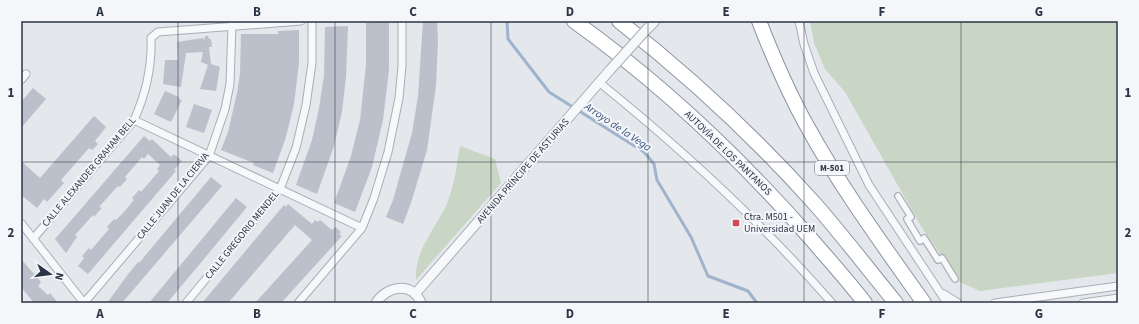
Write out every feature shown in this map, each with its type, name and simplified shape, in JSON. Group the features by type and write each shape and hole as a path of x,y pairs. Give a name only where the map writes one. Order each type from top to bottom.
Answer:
{"highway":[{"path":"563,21 603,42"},
{"name":"AUTOVÍA DE LOS PANTANOS","path":"574,21 648,78 712,134 782,206 865,303"},
{"path":"619,21 652,47 773,159 816,205 896,303"},
{"name":"M-501","path":"759,21 775,62 806,126 836,174 924,303"}],"street":[{"path":"232,25 301,21"},
{"name":"CALLE GREGORIO MENDEL","path":"186,303 280,189 296,148 306,105 312,63 312,21"},
{"path":"298,303 362,228 382,174 395,122 402,66 402,21"},
{"name":"AVENIDA PRÍNCIPE DE ASTURIAS","path":"646,30 651,21"},
{"name":"AVENIDA PRÍNCIPE DE ASTURIAS","path":"415,294 562,127 610,70 655,21"},
{"path":"799,21 804,44 814,73 869,185 947,303"},
{"name":"CALLE ALEXANDER GRAHAM BELL","path":"33,239 134,120 142,102 147,83 151,38 154,34 158,32 232,25"},
{"name":"CALLE JUAN DE LA CIERVA","path":"84,303 208,156 225,108 230,84 232,25"},
{"path":"600,83 625,102 706,174 760,226 832,303"},
{"path":"134,120 362,228"},
{"path":"898,196 911,217 907,219 920,241 924,238 938,260 942,258 955,279"},
{"path":"21,223 84,303"},
{"path":"995,303 1118,286"},
{"path":"376,303 385,291 393,288 401,288 415,294 421,303"},
{"path":"939,290 958,303"},
{"path":"1083,303 1118,298"}],"green space":[{"path":"810,21 1118,21 1118,273 980,291 960,282 922,228 845,92 825,69 814,43"},
{"path":"460,146 495,159 501,183 416,280 416,270 421,251 449,199 455,176"}],"building":[{"path":"423,21 437,21 438,41 436,86 427,150 403,224 386,217 393,200 412,133 418,96"},
{"path":"389,22 389,70 383,120 372,167 355,212 334,203 351,156 360,120 366,65 366,23"},
{"path":"348,26 346,77 342,112 334,146 317,194 296,185 312,140 319,108 324,75 325,27"},
{"path":"299,30 299,63 294,104 286,137 273,173 253,165 254,163 221,150 228,132 237,93 240,73 241,34 278,34 278,31"},
{"path":"205,36 208,36 209,39 211,39 212,47 209,47 211,64 220,67 216,91 200,89 208,65 201,62 203,52 186,53 181,87 163,84 165,60 178,60 177,42 203,38 205,40"},
{"path":"33,88 46,99 21,128 21,102"},
{"path":"165,91 179,97 179,99 182,100 171,122 154,114"},
{"path":"194,104 212,110 204,133 186,127"},
{"path":"94,116 106,127 95,141 98,144 92,150 89,148 61,180 64,183 47,202 44,199 37,208 21,195 21,161 40,178"},
{"path":"144,136 150,141 152,139 171,157 174,154 182,161 174,170 176,171 88,274 78,266 84,258 82,256 89,248 91,250 109,229 107,227 114,219 116,220 123,213 134,200 132,198 139,190 141,192 159,171 157,169 160,165 148,154 144,159 142,157 125,177 127,179 120,187 118,186 99,207 102,208 94,217 93,215 75,235 77,237 66,253 55,239"},
{"path":"211,177 222,186 122,303 107,303 138,262 139,263"},
{"path":"236,198 247,207 204,259 167,303 149,303"},
{"path":"288,204 312,224 315,220 318,222 320,220 332,230 335,227 341,232 339,234 342,236 281,303 255,303 312,240 295,225 228,303 202,303 284,205 286,207"},
{"path":"21,259 41,282 38,286 48,295 50,293 58,303 34,303 21,287"}],"waterway":[{"name":"Arroyo de la Vega","path":"507,21 508,39 549,92 644,152 654,164 657,180 691,237 708,276 748,291 757,303"}],"place":[{"name":"Ctra. M501 - Universidad UEM","path":"736,223"}]}
